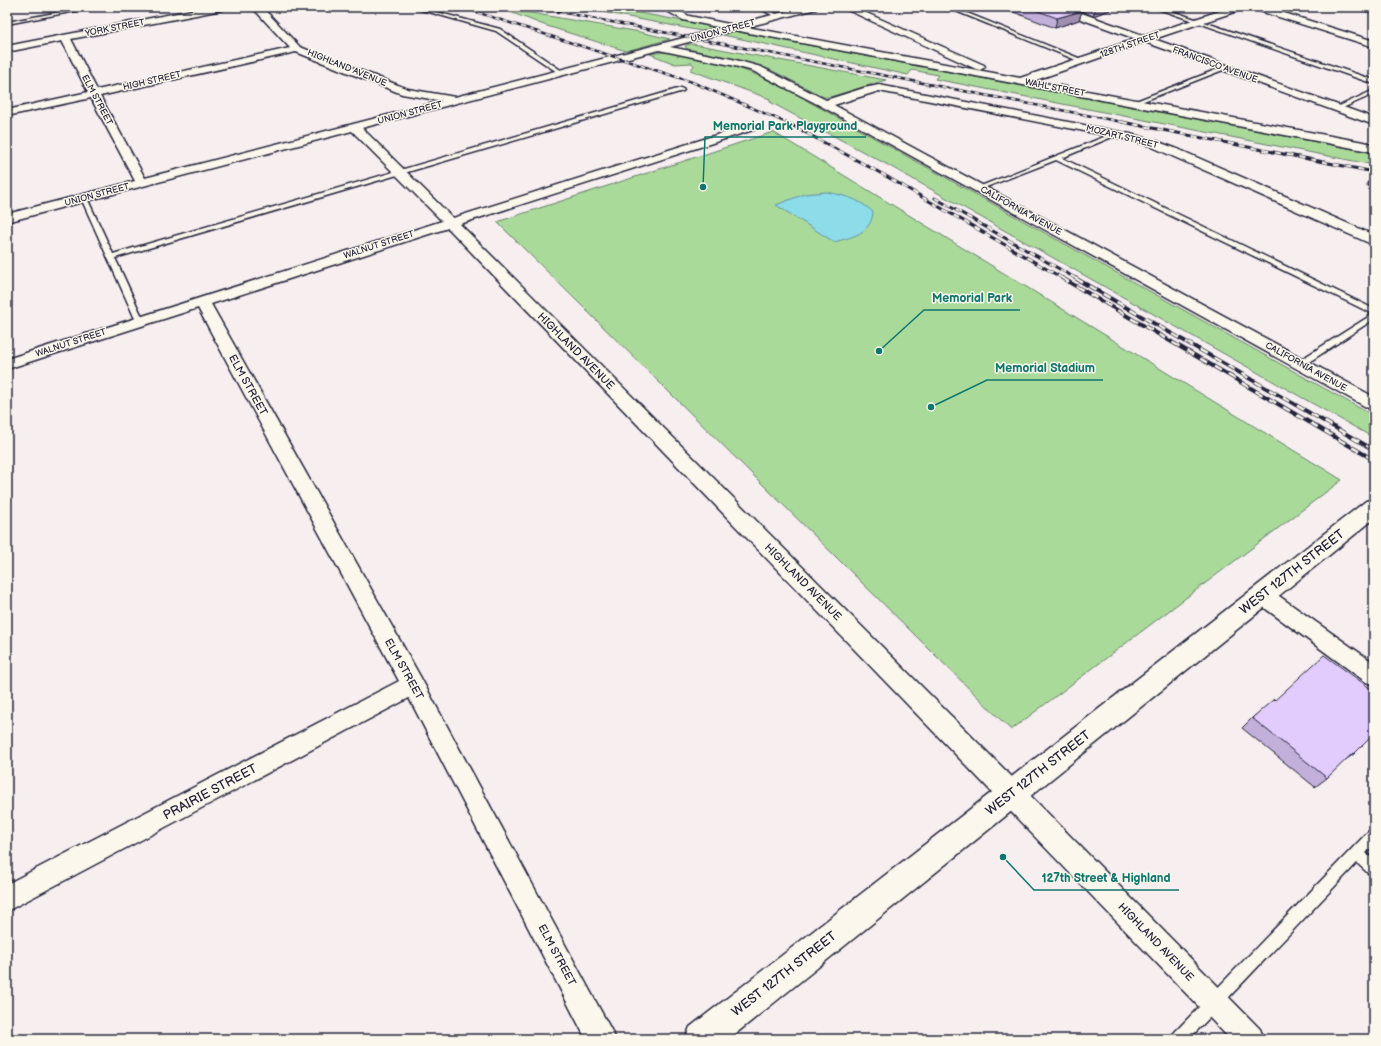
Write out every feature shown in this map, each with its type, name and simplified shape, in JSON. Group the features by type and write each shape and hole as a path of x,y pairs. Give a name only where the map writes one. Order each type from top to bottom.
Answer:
{"main road":[{"name":"WEST 127TH STREET","path":"702,1039 1374,507"}],"street":[{"name":"YORK STREET","path":"7,49 222,7"},
{"name":"HIGHLAND AVENUE","path":"257,7 297,49 402,98 459,100"},
{"path":"665,7 686,18 736,27"},
{"name":"UNION STREET","path":"7,218 813,7"},
{"path":"846,7 1019,82"},
{"name":"FRANCISCO AVENUE","path":"1056,7 1374,122"},
{"name":"128TH STREET","path":"1019,82 1240,7"},
{"path":"1256,7 1374,44"},
{"name":"WAHL STREET","path":"736,27 1019,82 1374,148"},
{"name":"ELM STREET","path":"66,38 142,183"},
{"name":"CALIFORNIA AVENUE","path":"658,48 732,62 757,69 980,188 1374,404"},
{"name":"HIGH STREET","path":"7,113 297,49"},
{"name":"MOZART STREET","path":"825,104 868,90 879,88 1116,134 1165,148 1374,240"},
{"path":"390,118 402,98"},
{"name":"WALNUT STREET","path":"7,364 752,127"},
{"name":"HIGHLAND AVENUE","path":"354,128 401,172 1012,794 1250,1039"},
{"name":"ELM STREET","path":"202,302 413,685 602,1039"},
{"path":"1262,595 1374,675"},
{"name":"PRAIRIE STREET","path":"7,898 413,685"}],"lane":[{"path":"7,23 95,7"},
{"path":"413,7 498,30 562,73"},
{"path":"760,7 778,16"},
{"path":"948,7 1083,61"},
{"path":"1155,7 1374,82"},
{"path":"1356,7 1374,12"},
{"path":"1134,103 1224,68"},
{"path":"111,257 681,90"},
{"path":"1336,109 1374,92"},
{"path":"980,188 1116,134"},
{"path":"1058,158 1374,312"},
{"path":"84,198 140,321"},
{"path":"1300,364 1374,316"},
{"path":"1178,1039 1374,836"},
{"path":"1357,854 1374,869"}],"shaded area":[{"path":"607,7 656,7 680,20 675,19"}],"green space":[{"path":"497,7 640,32 670,39 626,51 544,25"},
{"path":"576,7 607,7 710,26 713,28 701,31"},
{"path":"734,31 1374,153 1374,165 935,79 938,75 912,70 908,75 723,35"},
{"path":"689,44 886,80 830,97 824,97 769,69 687,49 685,46"},
{"path":"663,52 682,54 736,67 804,97 806,100 1374,416 1374,438 886,164 770,102 770,99 690,70 694,66 692,63 675,64 650,54"},
{"path":"773,132 1342,480 1011,730 497,222"}],"water":[{"path":"826,192 851,198 873,212 869,225 865,230 854,236 834,242 776,205 805,194"}],"building":[{"path":"1027,7 1071,7 1082,11 1057,18"},
{"path":"1324,655 1374,691 1374,734 1327,778 1252,718 1274,699 1275,700"}],"railway":[{"path":"461,7 692,82 787,123"},
{"path":"520,7 541,11"},
{"path":"535,7 1127,123"},
{"path":"786,122 884,175 1064,279"},
{"path":"1122,122 1374,172"},
{"path":"935,198 1077,279"},
{"path":"1062,278 1374,460"},
{"path":"1075,278 1374,450"}],"place":[{"name":"Memorial Park Playground","path":"703,187"},
{"name":"Memorial Park","path":"879,351"},
{"name":"Memorial Stadium","path":"931,407"},
{"name":"127th Street & Highland","path":"1003,857"}]}
